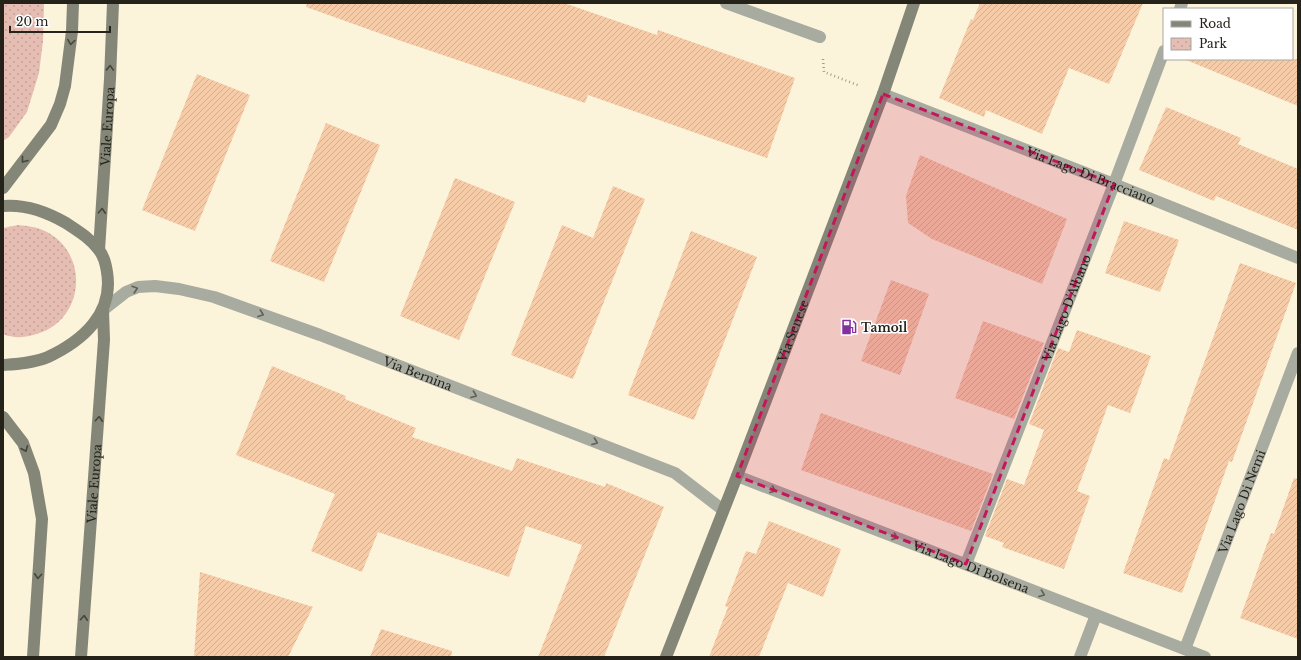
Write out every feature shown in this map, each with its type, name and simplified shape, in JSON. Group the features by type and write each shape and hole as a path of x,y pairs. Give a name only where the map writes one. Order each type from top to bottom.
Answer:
{"street":[{"path":"3,188 51,125 60,104 65,86 72,31 73,3"},
{"name":"Viale Europa","path":"81,657 104,340 103,310 108,281 106,267 100,250 110,79 112,3"},
{"path":"726,3 820,37"},
{"name":"Via Senese","path":"666,657 724,510 883,94 914,3"},
{"name":"Via Lago D'Albano","path":"966,564 1114,184 1163,54"},
{"name":"Via Lago Di Bracciano","path":"883,94 1298,258"},
{"name":"Viale Europa","path":"3,206 28,206 52,215 82,233 100,250"},
{"name":"Via Bernina","path":"103,310 126,292 138,288 156,286 179,289 214,297 320,335 675,473 724,510"},
{"name":"Viale Europa","path":"3,365 22,364 47,357 78,339 95,323 103,310"},
{"name":"Via Lago Di Nemi","path":"1185,649 1298,353"},
{"path":"3,417 23,443 32,466 42,520 33,657"},
{"name":"Via Lago Di Bolsena","path":"737,476 1205,657"},
{"path":"1080,657 1096,615"}],"path":[{"path":"820,37 824,72 883,94"}],"highlighted area":[{"path":"883,94 1114,184 966,564 737,476"}],"green space":[{"path":"3,3 44,3 43,41 39,73 27,112 9,137 3,141"},
{"path":"18,225 45,231 60,242 70,255 75,271 76,288 72,303 63,317 50,328 25,337 3,334 3,228"}],"building":[{"path":"307,3 564,3 657,35 658,30 795,78 767,158 588,95 585,103 404,42 306,7"},
{"path":"980,3 1143,3 1109,84 1069,68 1042,134 986,110 984,117 939,98 971,19 973,20"},
{"path":"1298,59 1298,106 1186,60"},
{"path":"197,74 250,95 195,231 142,210"},
{"path":"1166,107 1241,138 1238,144 1298,169 1298,230 1216,196 1214,201 1139,170"},
{"path":"326,123 380,145 324,282 270,261"},
{"path":"920,155 1067,219 1042,284 932,239 908,223 906,196"},
{"path":"455,178 515,202 459,340 400,316"},
{"path":"613,186 645,199 573,379 511,355 562,225 593,238"},
{"path":"1124,221 1179,240 1160,292 1105,273"},
{"path":"691,231 757,257 694,420 628,395"},
{"path":"1240,263 1296,283 1232,462 1229,461 1182,593 1123,573 1164,458 1169,460"},
{"path":"891,280 929,294 900,375 861,361"},
{"path":"983,321 1044,343 1014,419 955,398"},
{"path":"1077,330 1151,356 1130,413 1108,405 1077,491 1090,496 1064,569 1002,547 1004,543 985,536 1007,479 1024,485 1044,430 1029,424 1058,348 1069,352"},
{"path":"272,366 346,396 345,399 416,428 412,437 512,471 517,458 605,487 606,483 664,507 604,657 538,657 582,545 526,526 509,577 378,532 362,572 311,551 335,494 236,455"},
{"path":"821,413 993,474 971,531 801,470"},
{"path":"1294,478 1298,479 1298,639 1240,618 1271,533 1274,534"},
{"path":"769,521 841,549 823,597 788,583 759,657 709,657 728,607 725,606 746,551 756,554"},
{"path":"200,572 313,607 288,657 194,657"},
{"path":"381,629 452,651 451,657 370,657"}],"place":[{"name":"Tamoil","path":"849,327"}]}
